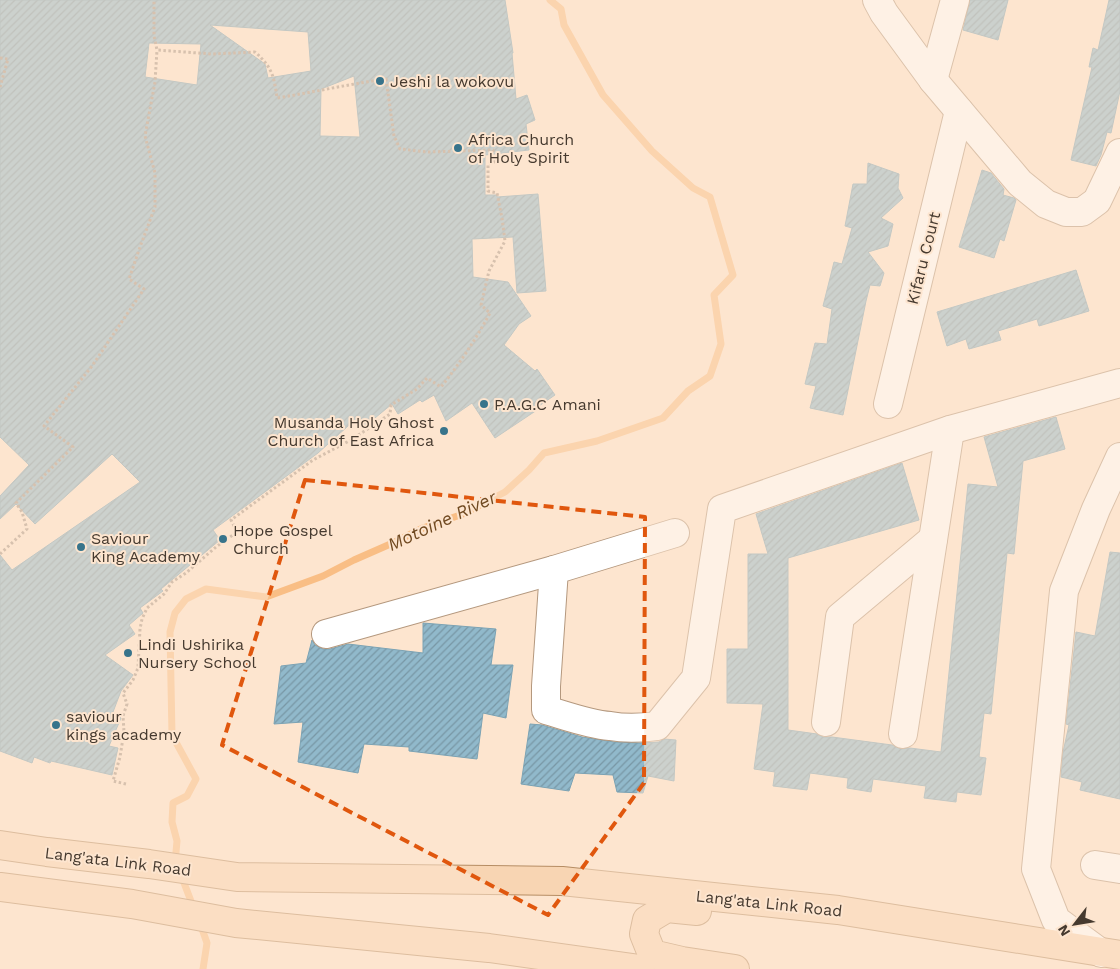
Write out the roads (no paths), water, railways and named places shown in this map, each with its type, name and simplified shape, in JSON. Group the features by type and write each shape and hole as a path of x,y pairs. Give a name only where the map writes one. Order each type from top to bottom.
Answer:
{"main road":[{"name":"Lang'ata Link Road","path":"0,845 237,877 562,881 838,910 1111,954"},
{"path":"0,887 132,904 236,923 489,948 640,969"},
{"path":"734,969 652,954 644,934 647,920 667,908 770,917 838,910"}],"street":[{"path":"877,0 884,13 933,80 959,112 1020,183 1046,204 1066,212 1082,212 1097,201 1120,154"},
{"path":"933,80 955,0"},
{"name":"Kifaru Court","path":"888,404 959,112"},
{"path":"554,570 546,710 611,727 640,728 657,726 696,678 722,509 950,430 1120,383"},
{"path":"903,734 950,430"},
{"path":"1111,954 1056,920 1036,869 1064,591 1096,509 1120,457"},
{"path":"326,634 554,570 676,533"},
{"path":"826,722 840,617 933,539"}],"waterway":[{"name":"Motoine River","path":"175,863 177,841 172,822 173,803 187,796 196,779 172,735 170,632 175,613 186,599 206,589 266,597 323,576 423,528 463,514 505,492 544,453 597,441 663,418 688,391 710,376 721,344 714,295 733,275 710,197 693,188 652,151 603,95 564,25 561,9 550,0"},
{"name":"Motoine River","path":"181,875 194,909"},
{"name":"Motoine River","path":"200,923 207,943 203,969"}],"place":[{"name":"Jeshi la wokovu","path":"380,81"},
{"name":"Africa Church of Holy Spirit","path":"458,148"},
{"name":"P.A.G.C Amani","path":"484,404"},
{"name":"Musanda Holy Ghost Church of East Africa","path":"444,431"},
{"name":"Hope Gospel Church","path":"223,539"},
{"name":"Saviour King Academy","path":"81,547"},
{"name":"Lindi Ushirika Nursery School","path":"128,653"},
{"name":"saviour kings academy","path":"56,725"}]}
